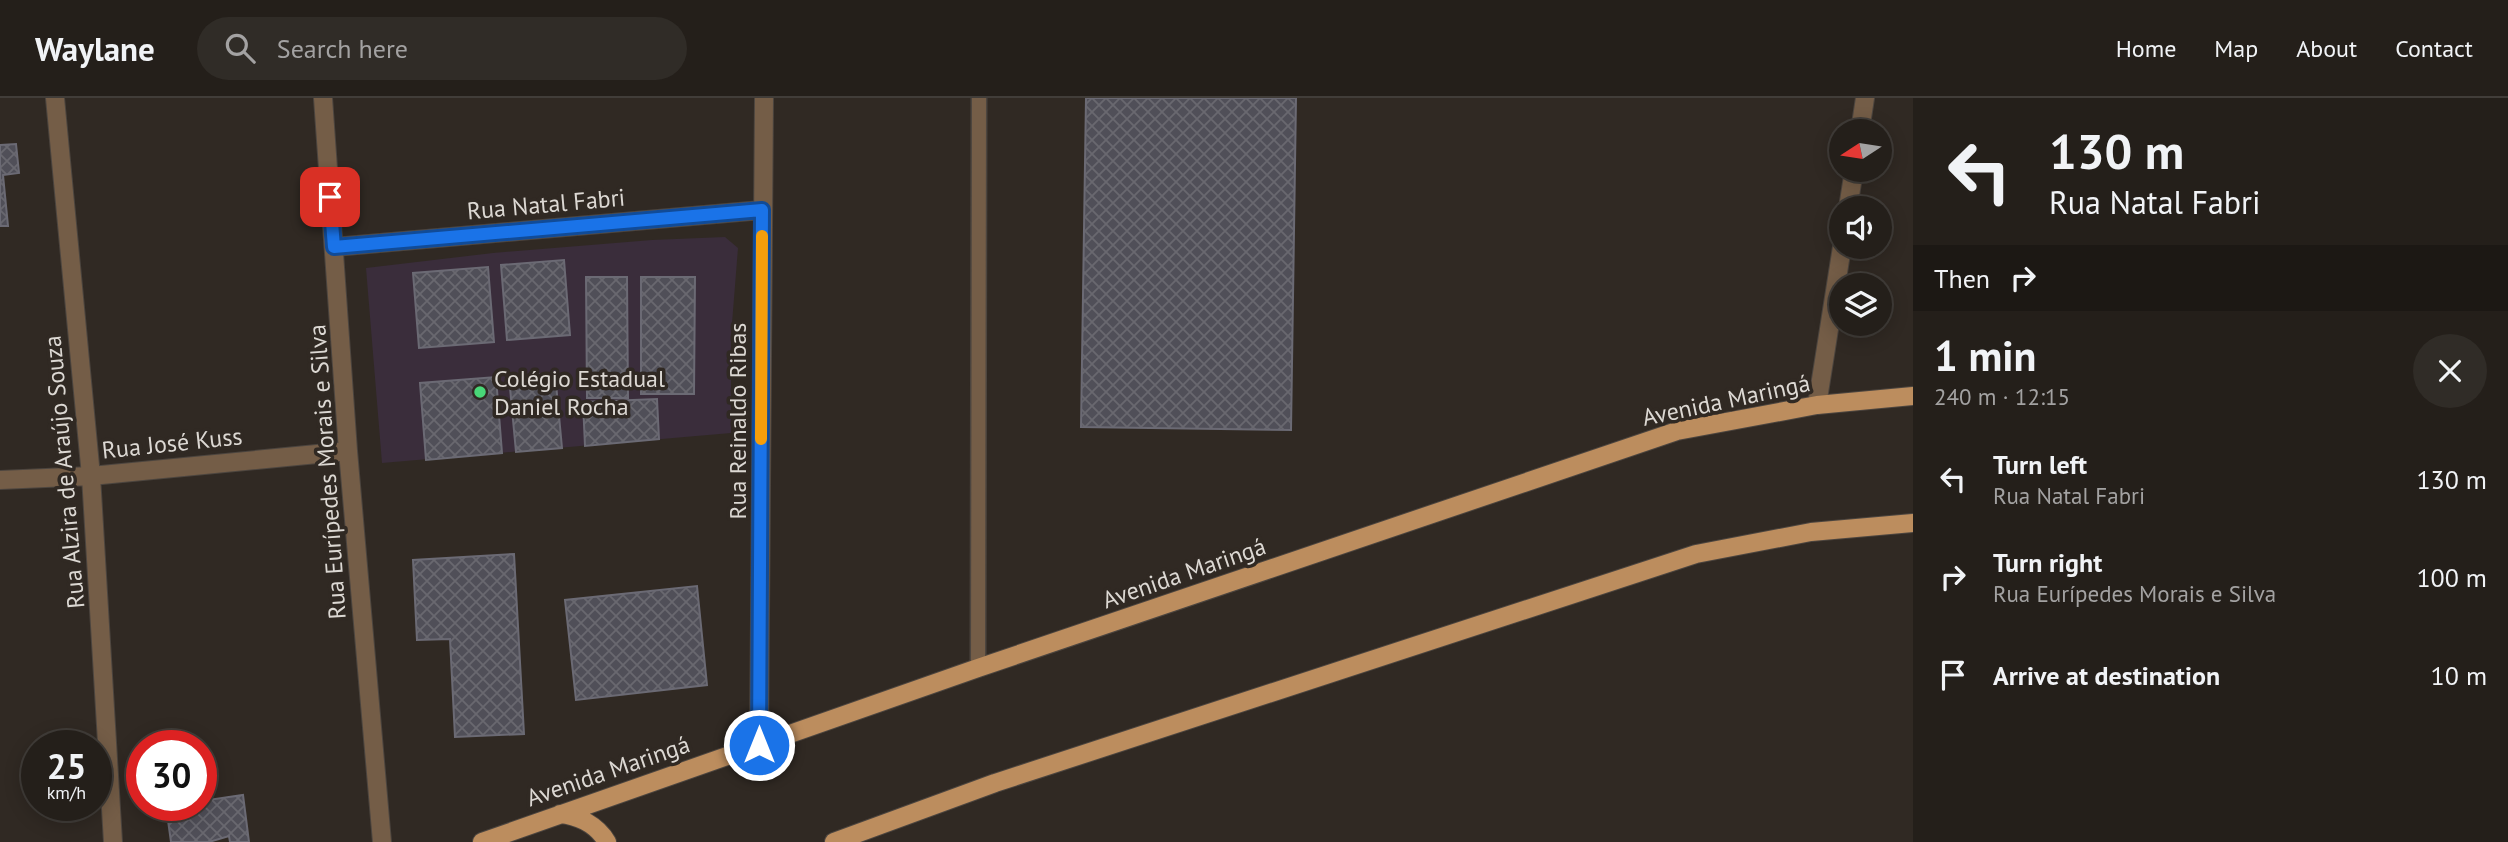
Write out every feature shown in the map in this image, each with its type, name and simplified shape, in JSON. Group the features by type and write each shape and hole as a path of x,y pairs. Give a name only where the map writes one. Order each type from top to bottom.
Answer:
{"main road":[{"name":"Avenida Maringá","path":"482,842 978,668 1678,431 1817,405 1913,396"},
{"path":"834,842 995,783 1696,554 1811,532 1913,523"},
{"path":"559,814 584,820 602,834 607,842"}],"street":[{"name":"Rua Alzira de Araújo Souza","path":"55,98 92,475 113,842"},
{"name":"Rua Eurípedes Morais e Silva","path":"323,98 348,451 382,842"},
{"name":"Rua Reinaldo Ribas","path":"759,745 764,98"},
{"path":"1862,119 1865,98"},
{"name":"Rua Natal Fabri","path":"334,247 762,210"},
{"path":"1817,405 1840,259"},
{"name":"Rua José Kuss","path":"0,480 92,475 348,451"}],"lane":[{"path":"978,668 979,98"}],"shaded area":[{"path":"725,237 738,248 731,336 731,433 382,463 366,268 493,253"}],"building":[{"path":"1086,98 1296,98 1291,430 1081,427"},
{"path":"16,144 19,173 3,175 8,226 0,226 0,145"},
{"path":"564,260 570,335 507,340 501,265"},
{"path":"488,267 494,342 419,348 413,273"},
{"path":"586,277 627,277 628,398 587,398"},
{"path":"641,277 695,277 694,394 641,394"},
{"path":"555,373 562,448 516,452 509,377"},
{"path":"496,377 502,453 426,460 420,383"},
{"path":"657,399 659,439 585,446 583,402"},
{"path":"514,554 524,734 455,737 450,639 417,640 413,560"},
{"path":"697,586 707,685 576,700 565,600"},
{"path":"243,795 249,842 230,842 229,836 209,842 171,842 168,821 217,821 217,799"}],"slow traffic":[{"path":"761,439 762,236"}],"place":[{"name":"Colégio Estadual Daniel Rocha","path":"480,392"}],"route":[{"path":"330,197 334,247 762,210 759,745"}]}
